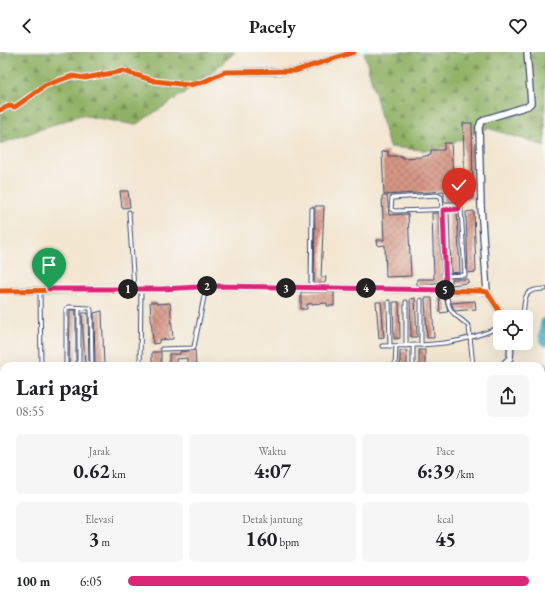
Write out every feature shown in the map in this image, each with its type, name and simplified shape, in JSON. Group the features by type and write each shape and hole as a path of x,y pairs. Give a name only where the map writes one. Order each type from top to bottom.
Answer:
{"street":[{"path":"0,110 9,106 15,107 46,85 72,76 85,78 123,71 155,81 189,85 203,82 225,72 295,71 354,52"},
{"path":"499,310 487,292 481,206 479,127 481,122 528,106 531,103 527,52"},
{"path":"0,291 40,289 141,289 206,286 487,292"},
{"path":"506,362 510,358 511,350"}],"lane":[{"path":"446,276 464,276 465,272 462,211 459,209 443,210 394,211 391,209 391,200 396,197 440,195 443,210 446,290 450,309 466,322 471,338 473,362"},
{"path":"311,288 312,209"},
{"path":"129,212 134,289"},
{"path":"162,349 194,347 206,286"},
{"path":"40,289 41,362"},
{"path":"140,362 141,289"},
{"path":"524,310 528,292 531,290 545,289"},
{"path":"421,300 422,345"},
{"path":"389,302 390,346"},
{"path":"406,302 406,346"},
{"path":"66,362 66,309 79,308 90,308 91,310 92,362"},
{"path":"79,308 79,362"},
{"path":"382,346 447,344 493,330"},
{"path":"395,362 396,346"},
{"path":"413,346 413,362"}],"green space":[{"path":"0,52 235,52 203,81 135,125 81,115 0,144"},
{"path":"364,52 545,52 545,146 488,128 434,151 389,147"}],"building":[{"path":"463,123 472,123 473,199 458,199 458,202 444,202 444,191 384,195 382,152 388,151 388,156 402,156 402,158 420,157 431,155 431,150 444,150 444,143 451,143 454,191 465,190"},
{"path":"120,191 128,191 130,207 122,208"},
{"path":"382,196 387,196 389,215 408,214 411,276 386,277 385,245 378,246 377,240 384,240"},
{"path":"315,206 324,206 321,277 326,277 325,283 314,284"},
{"path":"474,211 476,272 468,273 466,212"},
{"path":"449,212 457,212 460,272 451,273"},
{"path":"432,213 439,213 442,282 417,286 417,279 434,279"},
{"path":"451,279 468,279 468,283 451,285"},
{"path":"301,292 334,292 334,306 327,306 327,303 307,304 307,309 301,309"},
{"path":"439,297 444,297 447,312 440,313"},
{"path":"415,298 417,337 411,337 410,299"},
{"path":"425,298 432,298 434,338 427,338"},
{"path":"475,301 476,309 455,311 451,303"},
{"path":"150,302 156,302 157,304 170,303 173,339 159,340 159,343 153,344"},
{"path":"376,302 381,302 384,337 379,338"},
{"path":"393,302 399,302 400,338 394,339"},
{"path":"70,310 76,310 76,362 69,362"},
{"path":"102,311 104,362 95,362 94,313"},
{"path":"82,313 88,313 89,362 85,362"},
{"path":"195,350 196,362 187,362 187,358 176,359 176,362 169,362 169,354 180,354 180,352"},
{"path":"419,350 425,350 425,362 419,362"},
{"path":"400,351 407,351 407,362 400,362"},
{"path":"152,352 161,352 161,362 152,362"}],"waterway":[{"path":"545,322 543,335 545,342"}],"cycle path":[{"path":"0,110 9,106 15,107 46,85 72,76 85,78 123,71 155,81 189,85 203,82 225,72 295,71 354,52"},
{"path":"0,291 162,289 217,286 480,291 487,292 499,310"}],"route":[{"path":"49,289 162,289 217,286 446,290 443,210 459,209"}]}
